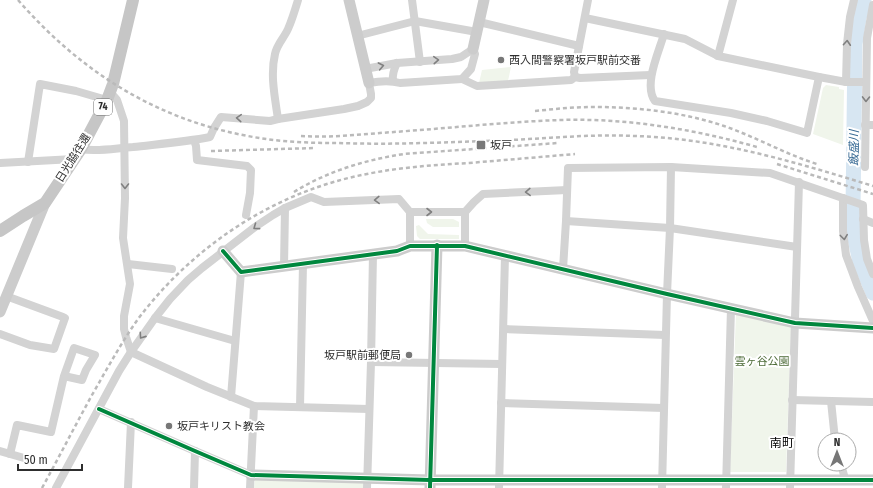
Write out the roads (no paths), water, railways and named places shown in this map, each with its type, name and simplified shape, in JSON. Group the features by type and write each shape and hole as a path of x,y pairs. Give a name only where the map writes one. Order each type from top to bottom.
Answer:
{"main road":[{"name":"日光脇往還","path":"45,203 81,149 108,96 113,84 133,0"},
{"name":"74","path":"0,231 45,203"}],"street":[{"path":"278,118 273,80 275,54 280,42 288,30 298,0"},
{"path":"81,149 89,151 194,140 210,137 221,117 270,121 278,118 344,109 358,106 367,102 371,98 369,83 349,0"},
{"path":"412,0 420,62"},
{"path":"462,79 471,69 475,54 473,49 484,0"},
{"path":"575,77 574,72 588,0"},
{"path":"718,56 733,0"},
{"path":"847,82 847,44 850,17 854,0"},
{"path":"865,167 869,125 866,82 867,38 873,5"},
{"path":"585,18 686,39 718,56 819,78 847,82 866,82"},
{"path":"358,36 415,21 478,27 579,46"},
{"path":"664,34 650,75 652,97 655,101 731,113 767,121 807,133 819,78"},
{"path":"365,69 397,63 452,59 461,57 473,49"},
{"path":"394,81 394,70 397,63"},
{"path":"369,83 379,81 394,81 400,83 462,79 477,86 571,80 575,77 650,75"},
{"path":"28,162 40,84 108,96 117,100 124,121 125,198 123,238 130,284 124,316 124,329 131,352 207,387 254,406 369,409"},
{"path":"194,140 197,160 247,166 251,170 250,193 246,215"},
{"path":"0,163 74,159"},
{"path":"662,484 671,167"},
{"path":"563,269 568,168 671,167 770,173 863,205 864,240 867,259 873,274"},
{"path":"790,484 799,182"},
{"path":"465,246 465,212 483,194 567,190"},
{"path":"56,488 131,352 170,299 188,280 223,251 272,215 311,197 324,202 399,199 410,212 410,246"},
{"path":"845,198 843,231 846,256 873,321"},
{"name":"日光脇往還","path":"0,312 45,203"},
{"path":"284,267 285,208"},
{"path":"410,212 465,212"},
{"path":"863,219 873,223"},
{"path":"566,221 670,228 797,247"},
{"path":"430,484 437,245"},
{"path":"241,272 397,251 410,246 465,246 795,323 873,328"},
{"path":"223,251 241,272 231,397"},
{"path":"367,483 373,254"},
{"path":"499,484 505,256"},
{"path":"128,264 172,269"},
{"path":"300,407 303,264"},
{"path":"0,334 30,345 54,349 65,318 6,296"},
{"path":"726,484 731,308"},
{"path":"155,318 235,341"},
{"path":"504,329 666,335"},
{"path":"371,362 502,364"},
{"path":"10,454 17,424 51,432 64,376"},
{"path":"792,400 873,402"},
{"path":"831,401 835,432"},
{"path":"501,403 664,408"},
{"path":"250,488 254,406"},
{"path":"99,408 195,451 251,474 367,483 430,484 790,484 845,479 873,480"},
{"path":"128,488 131,422"},
{"path":"0,451 31,460"},
{"path":"194,488 195,451"},
{"path":"843,472 845,479"}],"waterway":[{"name":"飯盛川","path":"864,0 859,18 855,44 853,210 855,239 860,262 873,293"}],"railway":[{"path":"18,0 42,26 67,49 93,70 121,88 182,118 214,128 248,136 293,142 381,144 468,142 572,136 634,136 665,138 725,146 785,160 873,186"},
{"path":"535,111 579,107 610,107 660,111 692,117 724,126 748,135 817,164"},
{"path":"301,136 348,136 519,122 585,120 660,126 709,135 757,147"},
{"path":"294,192 333,172 389,156 558,143"},
{"path":"211,151 315,148"},
{"path":"42,488 92,395 138,319 160,292 185,268 211,245 239,225 269,208 301,193 333,182 367,174 418,167 575,154"},
{"path":"777,164 873,194"}],"place":[{"name":"西入間警察署坂戸駅前交番","path":"501,60"},
{"name":"坂戸","path":"481,145"},
{"name":"坂戸駅前郵便局","path":"409,355"},
{"name":"坂戸キリスト教会","path":"169,426"}],"district":[{"name":"南町","path":"782,443"}],"park label":[{"name":"雲ヶ谷公園","path":"762,361"}]}
